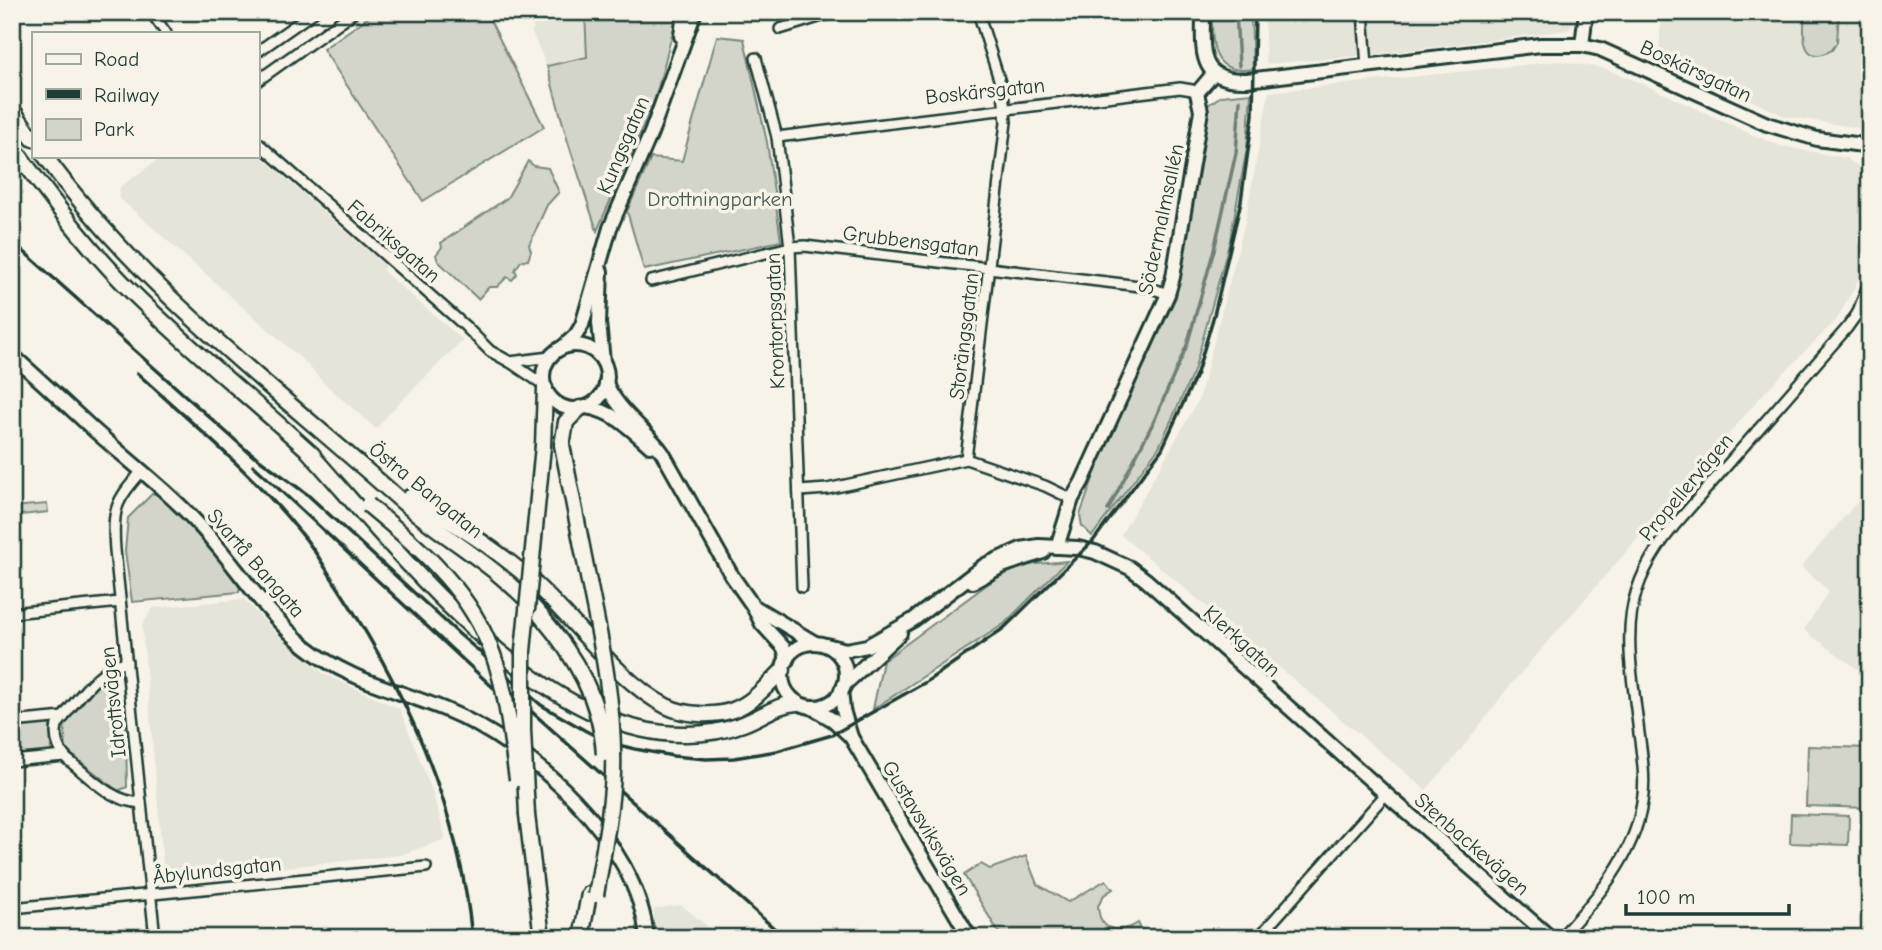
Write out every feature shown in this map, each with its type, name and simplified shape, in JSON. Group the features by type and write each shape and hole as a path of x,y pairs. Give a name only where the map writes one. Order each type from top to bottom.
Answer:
{"main road":[{"path":"12,109 32,138"},
{"path":"12,145 62,213 130,290 237,390 308,450 446,575 483,630 499,675 511,731 518,785 527,815"},
{"name":"Östra Bangatan","path":"47,158 98,222 152,280 280,398 399,499 494,570 541,616 572,656 584,677 601,726 605,771 592,894 582,938"},
{"path":"542,932 527,815 523,651 543,446 544,387"},
{"path":"583,407 566,422 562,445 605,663 613,740 612,797 592,894 588,938"},
{"path":"308,450 405,560 467,624 530,676 586,708 604,717 643,729 688,734 719,732 785,704 804,705"},
{"path":"376,477 438,514 516,567 625,675 665,705 683,712 713,713 732,710 757,696 785,666"}],"street":[{"path":"151,12 165,32"},
{"path":"259,51 314,12"},
{"path":"259,80 354,12"},
{"name":"Kungsgatan","path":"678,54 684,12"},
{"name":"Kungsgatan","path":"563,347 582,325 617,209 651,133 695,12"},
{"path":"780,30 835,12"},
{"name":"Storängsgatan","path":"966,459 1005,133 1003,92 978,12"},
{"path":"1197,93 1213,73 1204,55 1203,12"},
{"path":"1363,12 1367,66"},
{"path":"1582,46 1586,12"},
{"name":"Boskärsgatan","path":"1213,73 1233,81 1541,46 1582,46 1617,55 1774,127 1817,139 1870,146"},
{"name":"Krontorpsgatan","path":"755,58 777,137 790,247 802,587"},
{"name":"Boskärsgatan","path":"777,137 1180,88 1197,93"},
{"name":"Södermalmsallén","path":"1057,547 1072,499 1168,294 1201,111 1197,93"},
{"name":"Fabriksgatan","path":"259,144 490,351 544,387"},
{"name":"Grubbensgatan","path":"651,281 790,247 805,246 1148,287 1168,294"},
{"name":"Kungsgatan","path":"603,250 599,323 603,363"},
{"name":"Propellervägen","path":"1560,938 1612,877 1633,836 1640,810 1643,786 1642,755 1628,642 1632,603 1643,570 1674,526 1847,328 1857,314 1870,280"},
{"path":"630,421 600,409 569,408 557,404 544,387 543,370 550,357 563,347 576,345 596,353 603,363 606,383 612,396 630,421 666,461 733,578 754,606 762,624 784,648 785,689 788,694 804,705 822,706 830,702 842,687 913,620"},
{"name":"Svartå Bangata","path":"12,355 201,527 286,628 305,646 349,675 444,709 505,742 549,776 581,809 609,844 634,888 642,910 647,938"},
{"path":"510,362 550,357"},
{"path":"583,407 597,400 606,383"},
{"path":"799,491 827,489 966,459 1045,486 1072,499"},
{"name":"Idrottsvägen","path":"142,471 121,496 114,517 120,602 155,938"},
{"path":"785,666 796,649 804,644 857,649 913,620 960,587 985,565 1003,556 1039,546 1057,547"},
{"name":"Klerkgatan","path":"1057,547 1096,552 1130,568 1386,794"},
{"path":"12,613 120,602"},
{"path":"754,606 839,654 845,676 842,687"},
{"path":"127,662 115,664 103,671 57,725 55,733 64,756 116,798 141,803"},
{"name":"Gustavsviksvägen","path":"842,687 843,710 851,737 970,938"},
{"name":"Gustavsviksvägen","path":"804,705 833,720 851,737"},
{"path":"12,722 64,717"},
{"path":"12,761 64,756"},
{"name":"Stenbackevägen","path":"1258,938 1386,794 1551,938"},
{"name":"Åbylundsgatan","path":"12,908 426,867"}],"shaded area":[{"path":"545,12 585,12 587,57 547,66 531,31 534,29 531,22 546,15"},
{"path":"1264,12 1579,12 1569,30 1380,54 1266,64"},
{"path":"1661,12 1870,12 1870,130 1785,116 1659,58"},
{"path":"1559,61 1606,69 1753,135 1781,146 1846,158 1867,172 1860,277 1837,319 1765,392 1512,683 1426,790 1121,535 1199,399 1245,222 1269,92"},
{"path":"259,155 385,266 382,270 463,340 376,429 325,384 303,360 119,198 120,187 160,158 259,158"},
{"path":"1863,495 1870,501 1870,513 1863,520 1870,526 1870,676 1804,630 1829,591 1801,567"},
{"path":"244,599 273,630 324,674 400,709 433,794 446,839 401,855 183,878 163,864 142,625 153,608"},
{"path":"681,905 722,938 654,938 654,909"}],"green space":[{"path":"376,12 486,12 544,127 423,201 323,49"},
{"name":"Drottningparken","path":"585,12 678,12 655,99 597,231 547,66 587,57"},
{"path":"1212,12 1251,12 1253,69 1239,70 1222,63 1217,56 1212,36"},
{"path":"1805,12 1839,12 1837,42 1832,50 1822,54 1809,51 1804,38"},
{"name":"Drottningparken","path":"717,36 744,39 767,142 781,241 644,270 627,211 651,158 682,161"},
{"path":"1251,93 1247,148 1230,240 1194,371 1159,447 1092,536 1082,526 1080,515 1100,459 1176,297 1208,105 1221,96"},
{"path":"528,161 534,166 548,168 559,192 547,205 529,245 531,251 528,260 521,261 512,280 507,277 497,287 489,287 478,299 438,261 436,255 442,247 441,243 507,198"},
{"path":"161,493 240,584 239,592 132,602 125,551 128,518 152,494"},
{"path":"47,504 48,512 12,516 12,507"},
{"path":"1067,561 1004,624 873,709 883,661 996,578 1027,565"},
{"path":"104,678 114,683 126,732 127,787 118,791 66,750 64,720"},
{"path":"50,722 51,752 12,757 12,726"},
{"path":"1808,746 1870,748 1870,808 1806,806"},
{"path":"1791,814 1849,816 1848,845 1790,843"},
{"path":"1026,856 1037,884 1068,902 1106,880 1113,889 1104,895 1098,906 1102,921 1106,926 1117,929 1138,923 1146,938 1002,938 964,875 981,864 990,869"}],"waterway":[{"path":"1236,12 1239,66"},
{"path":"1108,510 1154,421 1187,345 1214,250 1236,153 1240,100"}],"railway":[{"path":"247,450 308,495 459,634 541,705 610,743 673,756 734,758 777,751 832,735 926,682 1004,628 1093,541 1162,449 1197,373 1241,201 1253,115 1255,12"},
{"path":"12,241 253,456"},
{"path":"137,373 222,450 282,510 311,545 364,629 408,712 443,799 466,891 472,938"},
{"path":"253,465 499,693"},
{"path":"495,679 785,938"}]}
